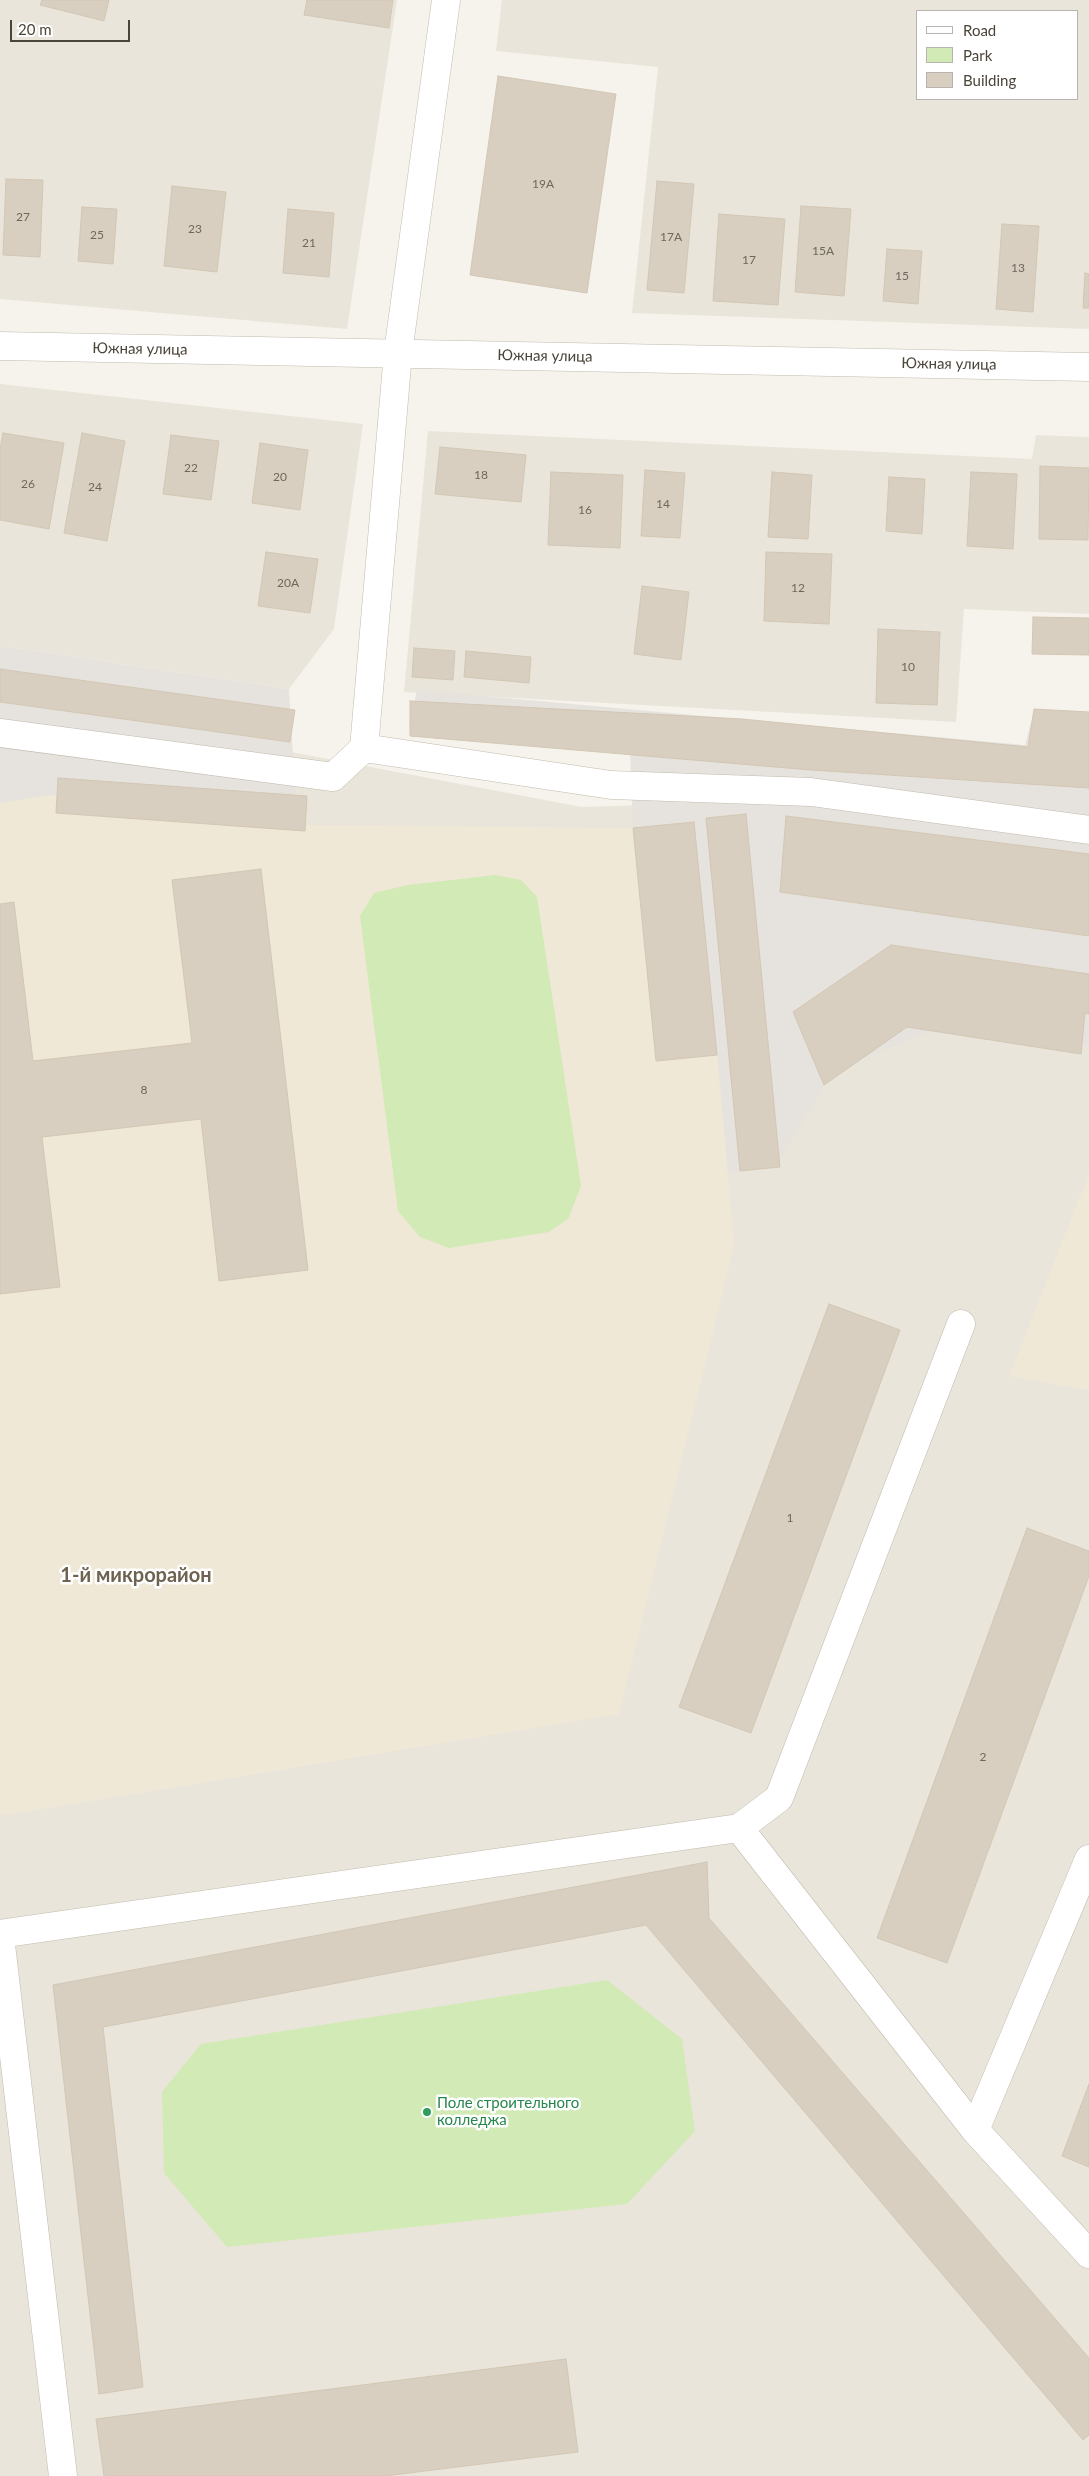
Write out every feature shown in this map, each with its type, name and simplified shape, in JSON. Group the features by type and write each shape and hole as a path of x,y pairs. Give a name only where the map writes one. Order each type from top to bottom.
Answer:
{"street":[{"path":"0,733 333,777 364,748 398,353 446,0"},
{"name":"Южная улица","path":"0,346 1089,367"},
{"path":"364,748 611,785 811,792 1089,830"},
{"path":"63,2476 0,1935 739,1828 779,1798 961,1324"},
{"path":"739,1828 974,2130 1089,2254"},
{"path":"974,2130 1089,1859"}],"shaded area":[{"path":"0,0 397,0 347,329 0,299"},
{"path":"502,0 1089,0 1089,329 632,313 658,67 496,51"},
{"path":"0,384 363,424 334,629 289,689 0,646"},
{"path":"428,431 1032,459 1036,435 1089,437 1089,614 964,609 956,722 404,692"},
{"path":"0,646 289,689 297,825 51,795 0,803"},
{"path":"417,690 1025,745 1034,711 1089,712 1089,1046 940,1028 835,1069 779,1160 729,1174 717,1056 656,1061 633,828 630,752 409,727"},
{"path":"0,697 582,807 1089,791 1089,2476 0,2476"},
{"path":"51,795 297,825 633,828 656,1061 717,1055 734,1246 619,1714 0,1816 0,803"},
{"path":"1089,1174 1089,1390 1009,1376"}],"green space":[{"path":"495,875 521,880 537,897 581,1186 568,1219 549,1232 449,1248 420,1237 398,1211 360,916 374,893 408,885"},
{"name":"Поле строительного колледжа","path":"607,1980 682,2039 695,2131 627,2204 227,2247 164,2173 162,2092 201,2044"}],"building":[{"path":"42,0 109,0 104,21 40,5"},
{"path":"307,0 393,0 389,28 304,15"},
{"path":"498,76 616,94 587,293 470,275"},
{"path":"6,179 43,180 40,257 3,255"},
{"path":"657,181 694,184 684,293 647,290"},
{"path":"172,186 226,192 217,272 164,266"},
{"path":"801,206 851,209 844,296 795,292"},
{"path":"82,207 117,209 113,264 78,261"},
{"path":"288,209 334,213 329,277 283,273"},
{"path":"719,214 785,219 778,305 713,301"},
{"path":"1002,224 1039,226 1033,312 996,309"},
{"path":"887,249 922,251 918,304 883,301"},
{"path":"1085,273 1089,274 1089,308 1083,308"},
{"path":"3,433 64,443 49,529 0,520 0,449"},
{"path":"82,433 125,441 107,541 64,533"},
{"path":"171,435 219,441 211,500 163,494"},
{"path":"260,443 308,450 300,510 252,503"},
{"path":"440,447 526,455 521,502 435,494"},
{"path":"1040,466 1089,468 1088,540 1039,539"},
{"path":"645,470 685,473 680,538 641,536"},
{"path":"551,472 623,475 620,548 548,545"},
{"path":"772,472 812,475 808,539 768,537"},
{"path":"971,472 1017,474 1013,549 967,546"},
{"path":"889,477 925,479 922,534 886,531"},
{"path":"266,552 318,559 310,613 258,606"},
{"path":"766,552 832,554 829,624 764,621"},
{"path":"642,586 689,592 681,660 634,654"},
{"path":"1033,617 1089,618 1089,655 1032,654"},
{"path":"878,629 940,632 937,705 876,703"},
{"path":"414,648 455,651 453,680 412,677"},
{"path":"466,651 531,657 529,683 464,677"},
{"path":"0,669 295,710 290,742 0,702"},
{"path":"410,701 742,719 1028,747 1034,709 1089,712 1089,788 811,770 410,736"},
{"path":"58,778 307,796 305,831 56,813"},
{"path":"746,814 780,1167 740,1171 706,818"},
{"path":"786,816 1089,854 1089,936 780,892"},
{"path":"694,822 717,1055 656,1061 633,828"},
{"path":"261,869 308,1270 219,1281 201,1119 42,1137 60,1287 0,1294 0,904 14,902 33,1061 192,1043 172,880"},
{"path":"891,945 1089,974 1089,1014 1085,1013 1081,1054 907,1027 824,1085 793,1012"},
{"path":"829,1304 900,1330 751,1733 679,1707"},
{"path":"1027,1528 1089,1551 1089,1576 947,1963 877,1938"},
{"path":"707,1862 709,1918 1089,2358 1089,2435 1083,2440 646,1925 103,2027 143,2387 99,2394 53,1985"},
{"path":"1089,2084 1089,2167 1062,2156"},
{"path":"566,2359 578,2452 385,2476 104,2476 96,2419"}],"place":[{"name":"Поле строительного колледжа","path":"427,2112"}],"district":[{"name":"1-й микрорайон","path":"136,1576"}]}
